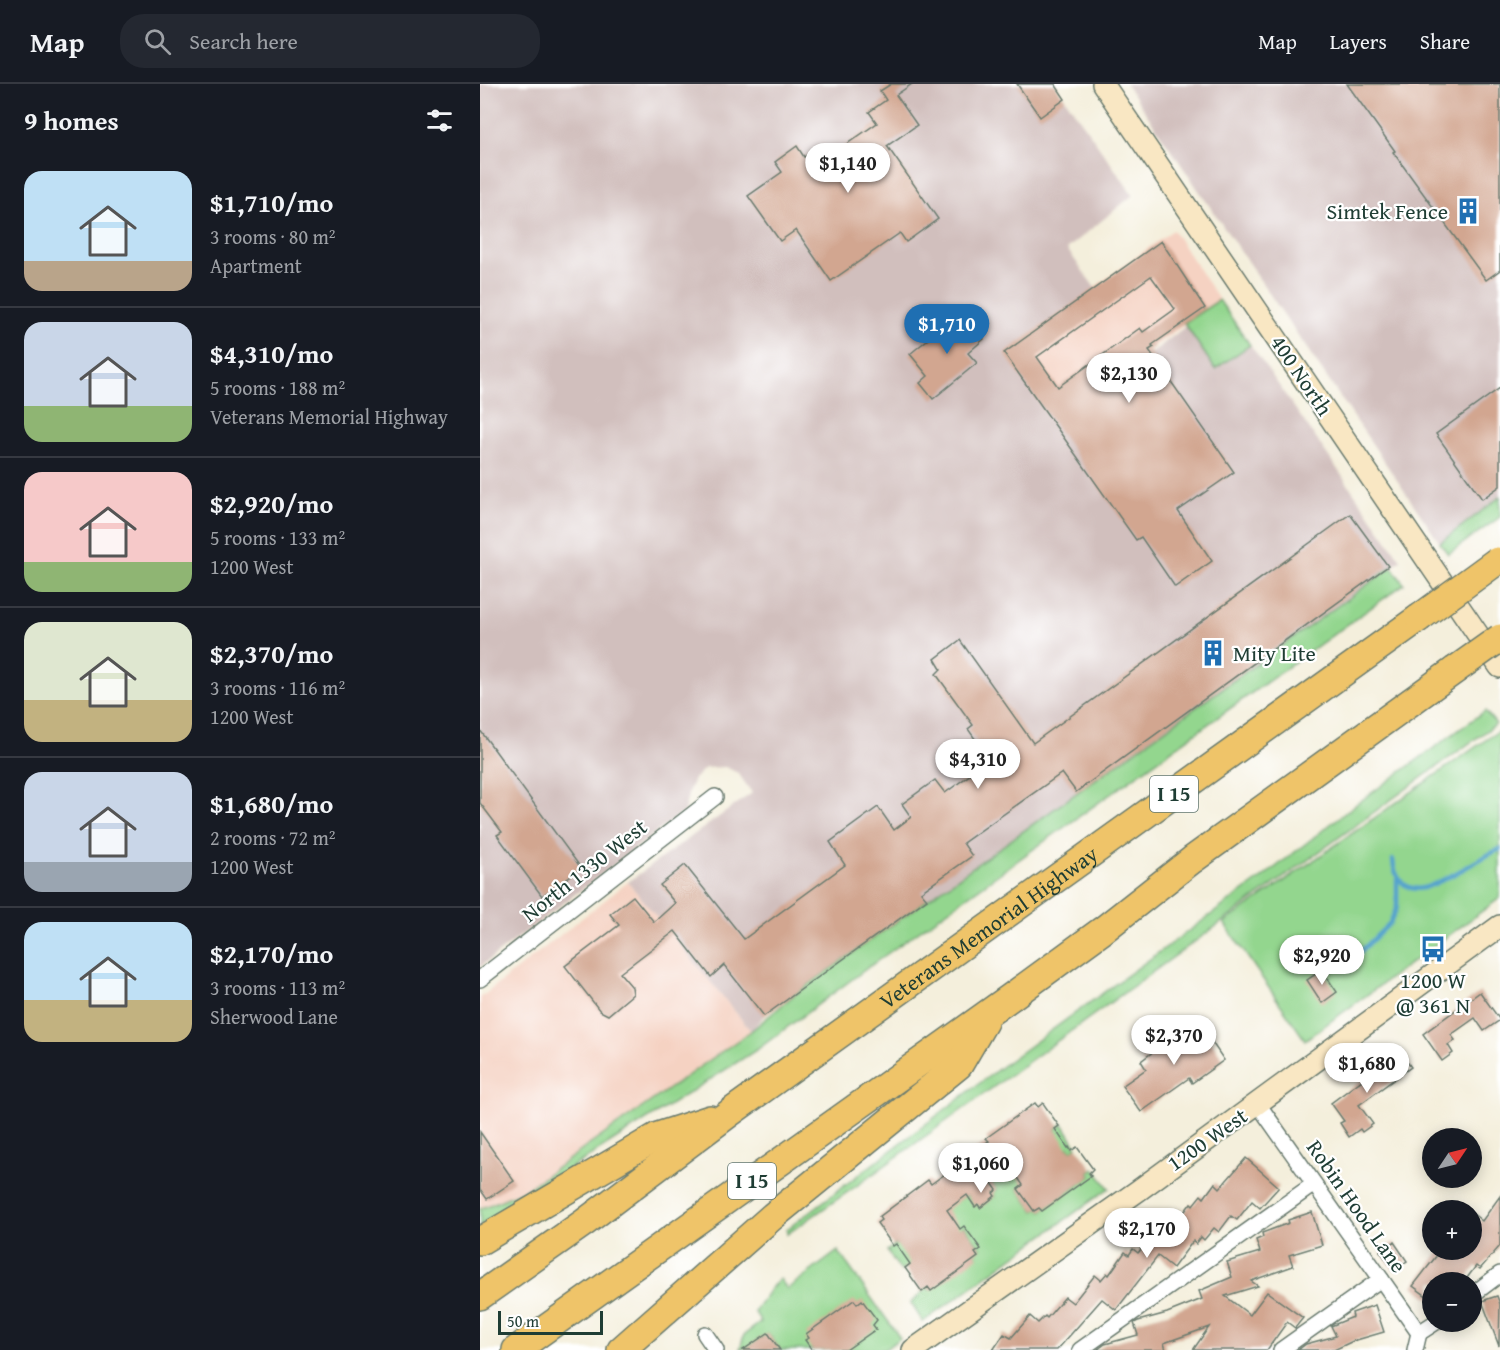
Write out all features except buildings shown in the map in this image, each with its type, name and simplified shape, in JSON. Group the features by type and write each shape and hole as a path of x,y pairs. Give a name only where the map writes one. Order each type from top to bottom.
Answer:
{"highway":[{"name":"Veterans Memorial Highway","path":"480,1296 1498,560"},
{"name":"I 15","path":"516,1350 989,1013 1103,930 1192,860 1500,638"},
{"path":"621,1350 773,1216 959,1065 989,1013"},
{"path":"480,1241 658,1136 731,1113"}],"street":[{"name":"400 North","path":"1103,84 1500,667"},
{"name":"North 1330 West","path":"480,980 715,797"},
{"name":"1200 West","path":"913,1350 1258,1104 1500,926"},
{"name":"Robin Hood Lane","path":"1258,1104 1419,1334"},
{"path":"1080,1350 1314,1184"},
{"path":"1482,1288 1500,1274"},
{"path":"1281,1350 1381,1279"},
{"path":"1415,1350 1419,1334 1422,1332"},
{"path":"705,1335 716,1350"}],"shaded area":[{"path":"480,84 1055,84 1133,195 1067,249 1095,288 1004,353 1057,427 1219,300 1401,560 764,1016 751,1031 628,882 752,793 738,773 725,767 705,768 694,779 684,811 480,967"},
{"path":"1126,84 1500,84 1500,500 1440,543"},
{"path":"1173,230 1219,300 1052,420 1004,353"},
{"path":"628,882 751,1031 525,1190 480,1209 480,998"}],"green space":[{"path":"1219,300 1250,345 1215,369 1184,323"},
{"path":"1500,497 1500,517 1448,554 1440,543"},
{"path":"1392,567 1404,584 866,969 758,1049 480,1226 480,1209 525,1190 751,1031 793,996"},
{"path":"1485,711 1496,724 787,1234 787,1229 1009,1061 1263,877 1355,805"},
{"path":"1500,730 1500,898 1305,1040 1224,923"},
{"path":"1063,1124 1077,1147 1071,1151 1069,1147 1021,1181 1023,1185 1018,1189 1034,1211 1039,1208 1042,1211 1091,1176 1089,1173 1094,1169 1109,1188 923,1322 911,1303 928,1287 931,1290 977,1256 975,1253 981,1248 964,1226 901,1271 887,1251 951,1204 967,1195 975,1206 978,1204 980,1207 995,1196 993,1193 997,1190 989,1179 1006,1164 1009,1167 1057,1133 1055,1129"},
{"path":"838,1251 900,1338 884,1350 780,1350 768,1333 746,1348 740,1349 744,1335 761,1322 754,1311 776,1282 780,1279 787,1289"}],"waterway":[{"path":"1393,860 1398,877 1402,882 1417,889 1441,881 1500,849"},
{"path":"1354,958 1390,923 1397,907 1397,879"}],"place":[{"name":"Simtek Fence","path":"1468,211"},
{"name":"Mity Lite","path":"1213,653"},
{"name":"1200 W @ 361 N","path":"1433,949"}]}
